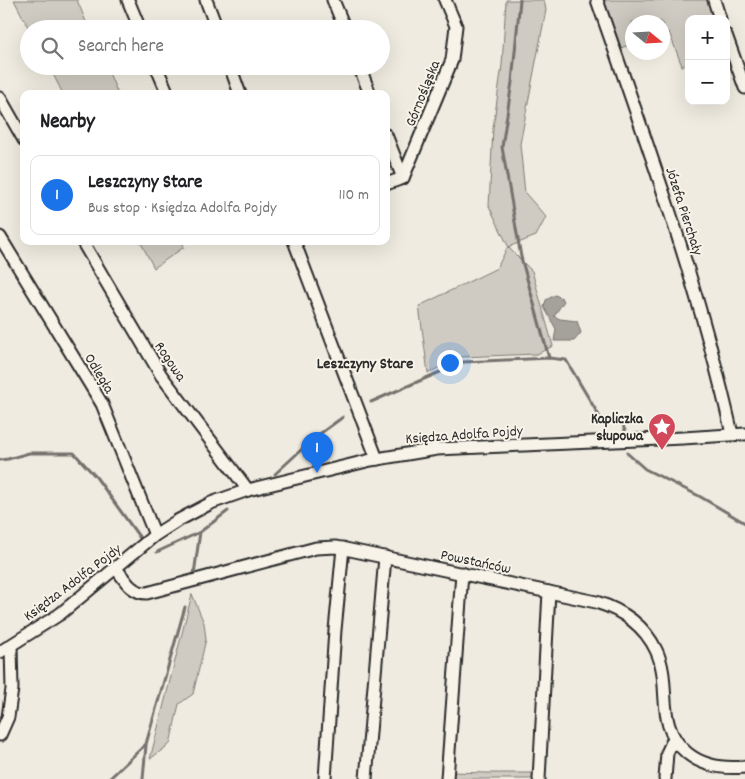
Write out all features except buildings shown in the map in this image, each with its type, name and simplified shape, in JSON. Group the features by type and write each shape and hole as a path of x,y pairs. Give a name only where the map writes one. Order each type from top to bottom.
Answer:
{"street":[{"path":"128,0 136,20"},
{"path":"206,0 214,20"},
{"path":"333,0 341,20"},
{"name":"Górnośląska","path":"403,178 452,60 456,26 445,0"},
{"name":"Józefa Pierchały","path":"597,0 666,199 718,373 732,434"},
{"path":"714,0 719,15"},
{"path":"730,46 745,88"},
{"path":"160,75 166,90"},
{"path":"233,75 239,90"},
{"path":"363,75 368,90"},
{"path":"0,98 20,133"},
{"path":"390,145 403,178 390,183"},
{"name":"Odległa","path":"0,237 102,404 155,535"},
{"name":"Rogowa","path":"84,245 161,376 248,490"},
{"path":"296,245 377,459"},
{"name":"Księdza Adolfa Pojdy","path":"0,652 60,614 155,535 177,520 211,503 248,490 377,459 437,449 745,434"},
{"name":"Powstańców","path":"116,568 131,588 147,593 329,546 462,573 608,606 625,615 652,642 660,660 668,726 678,745 697,760 737,771"},
{"path":"325,779 343,548"},
{"path":"366,779 385,557"},
{"path":"447,779 462,573"},
{"path":"539,779 548,592"},
{"path":"0,735 8,717 12,689 11,646"},
{"path":"665,779 667,753 674,738"}],"shaded area":[{"path":"14,0 77,0 85,20 24,20"},
{"path":"506,0 544,0 546,10 520,144 525,193 546,217 536,236 508,247 532,271 553,346 537,354 461,357 428,373 419,306 497,268 508,246 489,206 493,128 502,65"},
{"path":"602,0 709,0 715,15 685,15 685,65 682,66 670,35 670,15 625,15 625,46 618,49"},
{"path":"54,75 110,75 116,90 61,90"},
{"path":"142,245 183,245 184,247 154,268"},
{"path":"555,295 564,301 554,316 560,319 577,321 581,333 574,341 554,341 556,329 544,307 546,300"},
{"path":"192,594 204,623 206,639 193,694 179,704 170,744 150,759"},
{"path":"451,772 537,773 536,779 450,779"}],"waterway":[{"path":"520,0 512,82 502,147 521,257 549,358"},
{"path":"371,402 463,362 549,358 566,360 601,419 621,419 625,431"},
{"path":"275,474 314,438 343,417"},
{"path":"0,460 29,453 74,453 96,477 140,538"},
{"path":"627,453 645,469 699,496 745,523"},
{"path":"194,574 200,532 228,511"},
{"path":"157,552 200,532"},
{"path":"109,779 146,744 185,607"},
{"path":"143,779 146,745"}],"place":[{"name":"Kapliczka słupowa","path":"662,451"},
{"name":"Leszczyny Stare","path":"317,473"}],"district":[{"name":"Leszczyny Stare","path":"365,362"}]}
